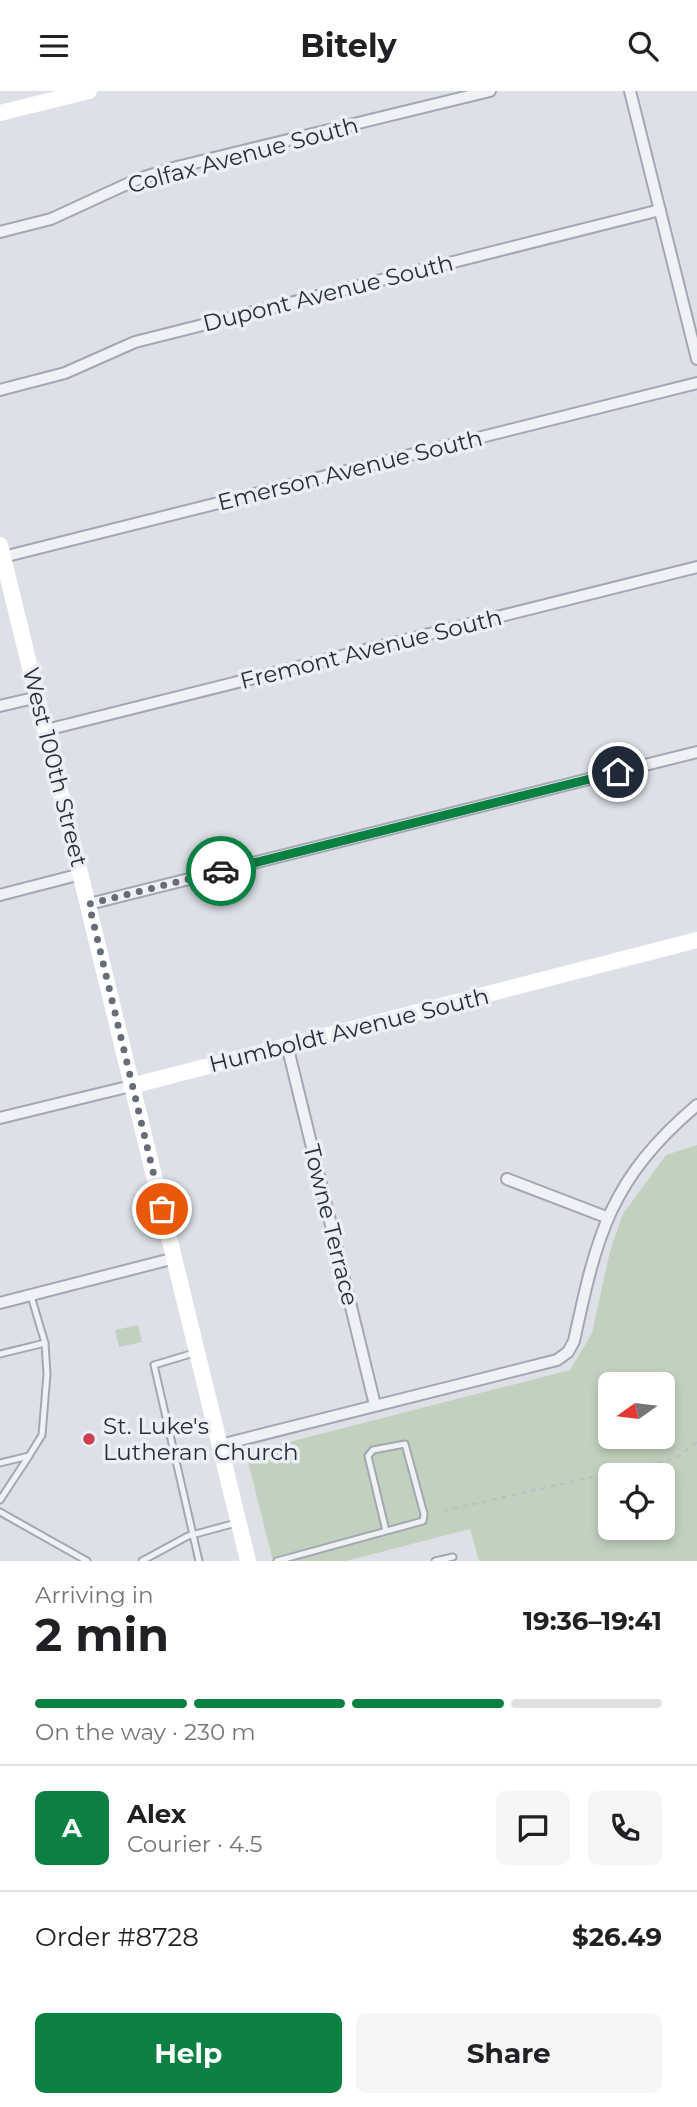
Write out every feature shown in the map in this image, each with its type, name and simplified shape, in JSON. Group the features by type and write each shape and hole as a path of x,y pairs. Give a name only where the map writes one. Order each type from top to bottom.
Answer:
{"street":[{"path":"0,113 89,91"},
{"name":"Colfax Avenue South","path":"0,232 51,219 138,179 177,167 490,91"},
{"path":"630,91 697,359"},
{"name":"Dupont Avenue South","path":"0,390 65,373 135,342 660,210"},
{"name":"Emerson Avenue South","path":"2,551 697,383"},
{"name":"West 100th Street","path":"2,551 248,1561"},
{"name":"Fremont Avenue South","path":"46,730 697,567"},
{"path":"0,706 38,697"},
{"path":"89,904 697,752"},
{"path":"0,895 82,874"},
{"name":"Humboldt Avenue South","path":"0,1118 697,940"},
{"name":"Towne Terrace","path":"287,1045 374,1405"},
{"path":"220,1445 556,1360 568,1352 606,1217 631,1173 653,1145 697,1105"},
{"path":"506,1179 606,1217"},
{"path":"0,1303 175,1258"}],"lane":[{"path":"0,1500 42,1435 47,1374 45,1343 31,1295"},
{"path":"0,1354 45,1343"},
{"path":"197,1352 155,1365 199,1561"},
{"path":"277,1561 386,1531 424,1518 405,1444 373,1450 368,1456 386,1531"},
{"path":"0,1463 29,1457"},
{"path":"0,1512 87,1561"},
{"path":"142,1561 194,1534 239,1522"},
{"path":"435,1561 453,1557"}],"path":[{"path":"443,1511 676,1458 697,1442"}],"green space":[{"path":"697,1145 697,1561 479,1561 470,1529 346,1561 273,1561 246,1453 570,1370 592,1333 610,1251 623,1214 666,1155"},
{"path":"138,1325 142,1342 119,1347 115,1330"}],"way so far":[{"path":"162,1209 89,904 221,871"}],"place":[{"name":"St. Luke's Lutheran Church","path":"89,1439"}],"route":[{"path":"221,871 618,772"}]}
